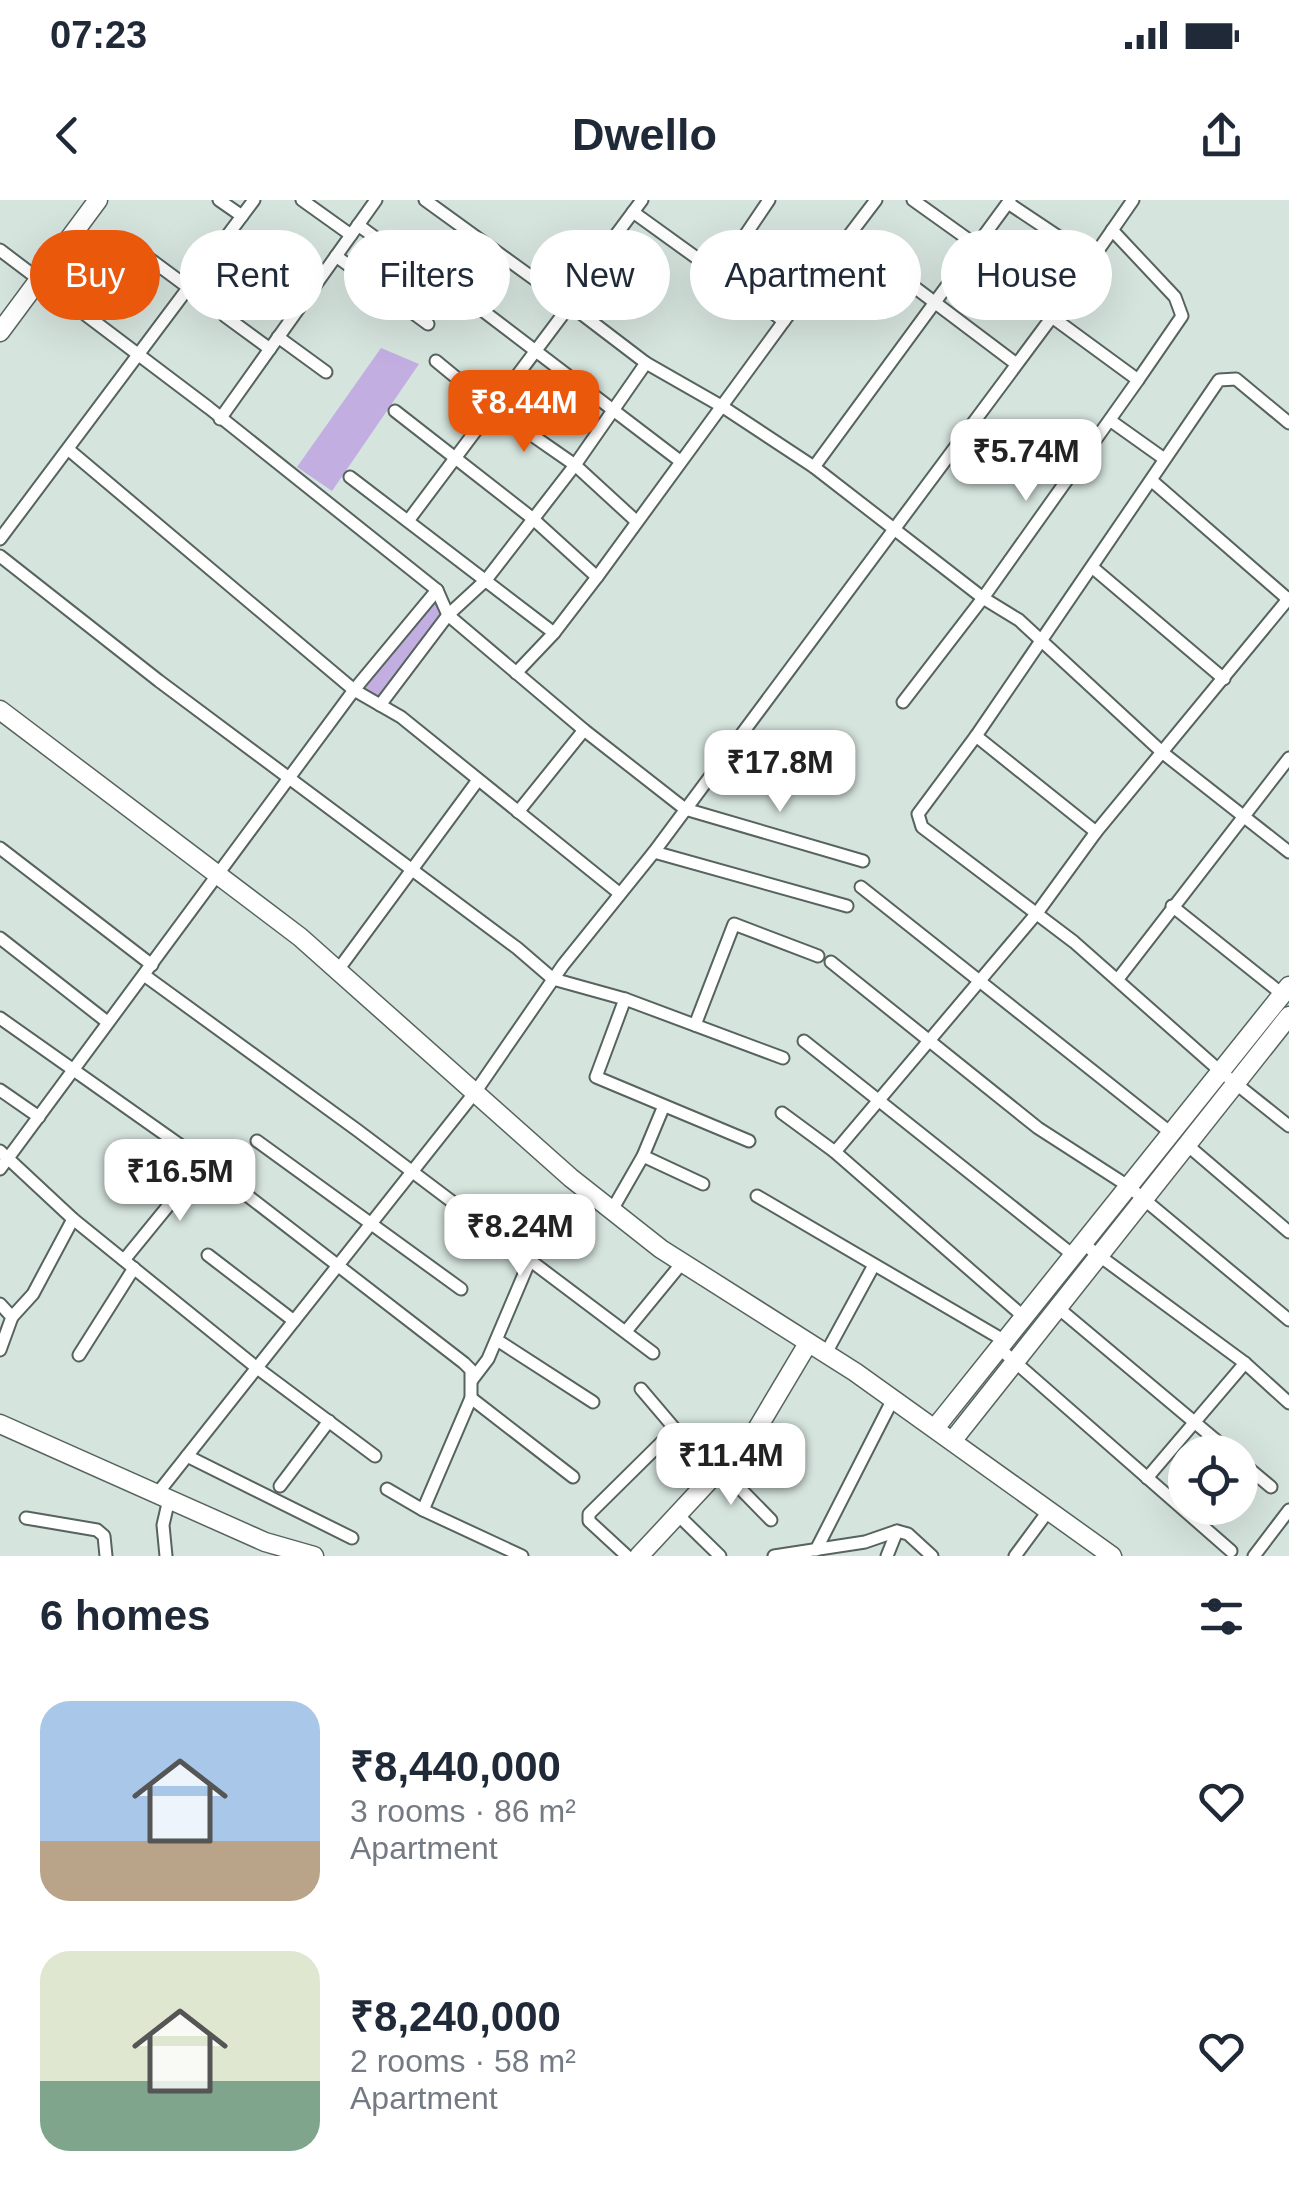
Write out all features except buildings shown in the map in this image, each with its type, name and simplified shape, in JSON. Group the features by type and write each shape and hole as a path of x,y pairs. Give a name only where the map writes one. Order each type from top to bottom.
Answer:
{"street":[{"path":"76,230 98,200"},
{"path":"219,200 242,216"},
{"path":"232,230 254,200"},
{"path":"302,200 354,230 376,200"},
{"path":"425,200 530,276"},
{"path":"620,230 642,200"},
{"path":"749,230 769,200"},
{"path":"853,230 876,200"},
{"path":"913,200 955,230"},
{"path":"902,702 983,598 1182,316 1175,297 1112,230 1133,200"},
{"path":"988,230 1009,202 1050,230"},
{"path":"633,212 690,253"},
{"path":"324,273 344,244"},
{"path":"0,250 30,271"},
{"path":"336,256 428,324"},
{"path":"160,267 180,282"},
{"path":"0,332 30,292"},
{"path":"921,293 1015,364"},
{"path":"814,468 941,297"},
{"path":"0,539 180,299"},
{"path":"93,320 437,590 448,615 584,730 685,808 864,861"},
{"path":"230,320 270,349"},
{"path":"220,419 290,320"},
{"path":"494,320 680,461"},
{"path":"408,521 557,320"},
{"path":"590,320 646,362 814,468 983,598 1019,620 1163,753 1289,852"},
{"path":"516,673 598,577 784,322 781,320"},
{"path":"166,1556 163,1497 187,1456 476,1091 553,978 654,852 1050,320"},
{"path":"1056,320 1138,380"},
{"path":"278,337 326,372"},
{"path":"436,361 493,408 576,465 636,521"},
{"path":"380,706 448,615 486,580 576,465 646,362"},
{"path":"1289,423 1236,379 1219,380 976,736 920,809 919,819 922,827 1037,913 1289,1126"},
{"path":"395,411 532,518 598,577"},
{"path":"1111,421 1163,458"},
{"path":"70,450 354,690 401,717 619,893"},
{"path":"350,477 554,633"},
{"path":"834,1152 1037,913 1096,832 1289,599 1151,480"},
{"path":"0,556 553,978 783,1058"},
{"path":"1092,567 1224,679"},
{"path":"0,1168 4,1154 39,1117 106,1021 292,778 354,690 437,590"},
{"path":"0,710 338,970 612,1210 682,1263 893,1398 1112,1556"},
{"path":"518,812 584,730"},
{"path":"976,736 1096,832"},
{"path":"1118,979 1288,762"},
{"path":"338,970 478,780"},
{"path":"0,870 5,852 148,970 653,1353"},
{"path":"654,852 847,906"},
{"path":"861,888 1179,1139 1289,1232"},
{"path":"952,1440 1143,1198 1220,1071 1286,990 1172,906"},
{"path":"694,1025 734,924 818,956"},
{"path":"0,938 106,1021"},
{"path":"831,962 1038,1128 1128,1186 1289,1320"},
{"path":"625,1000 596,1078 750,1141"},
{"path":"935,1428 1128,1186 1236,1083 1289,1016"},
{"path":"0,1018 204,1162 471,1370 470,1398 423,1510"},
{"path":"804,1041 1078,1249 1098,1255 1245,1363 1289,1403"},
{"path":"0,1090 39,1117"},
{"path":"612,1210 642,1156 662,1108"},
{"path":"782,1113 834,1152 1024,1317"},
{"path":"257,1141 461,1289"},
{"path":"4,1154 73,1219 257,1368 376,1456"},
{"path":"642,1156 703,1184"},
{"path":"79,1355 129,1264 204,1162"},
{"path":"757,1196 1002,1344 1014,1362 1230,1551"},
{"path":"0,1350 12,1316 33,1294 73,1219"},
{"path":"208,1255 294,1321"},
{"path":"472,1380 488,1360 530,1260"},
{"path":"627,1330 682,1263"},
{"path":"825,1355 874,1265"},
{"path":"0,1304 12,1316"},
{"path":"1057,1307 1210,1435"},
{"path":"497,1340 594,1402"},
{"path":"640,1556 757,1428 807,1345"},
{"path":"1146,1478 1245,1363"},
{"path":"641,1388 675,1429 771,1520"},
{"path":"470,1398 573,1477"},
{"path":"816,1550 893,1398"},
{"path":"280,1486 328,1421"},
{"path":"0,1424 265,1542 314,1556"},
{"path":"628,1556 590,1521 589,1514 675,1429"},
{"path":"187,1456 352,1538"},
{"path":"1258,1476 1271,1487"},
{"path":"387,1489 522,1556"},
{"path":"1015,1556 1049,1510"},
{"path":"1254,1556 1289,1510"},
{"path":"677,1514 720,1556"},
{"path":"26,1518 100,1531 106,1556"},
{"path":"887,1556 897,1531"},
{"path":"774,1556 865,1542 897,1531 908,1534 932,1556"}],"shaded area":[{"path":"381,348 419,364 332,491 297,467"},
{"path":"432,596 448,615 380,705 360,684"}]}
